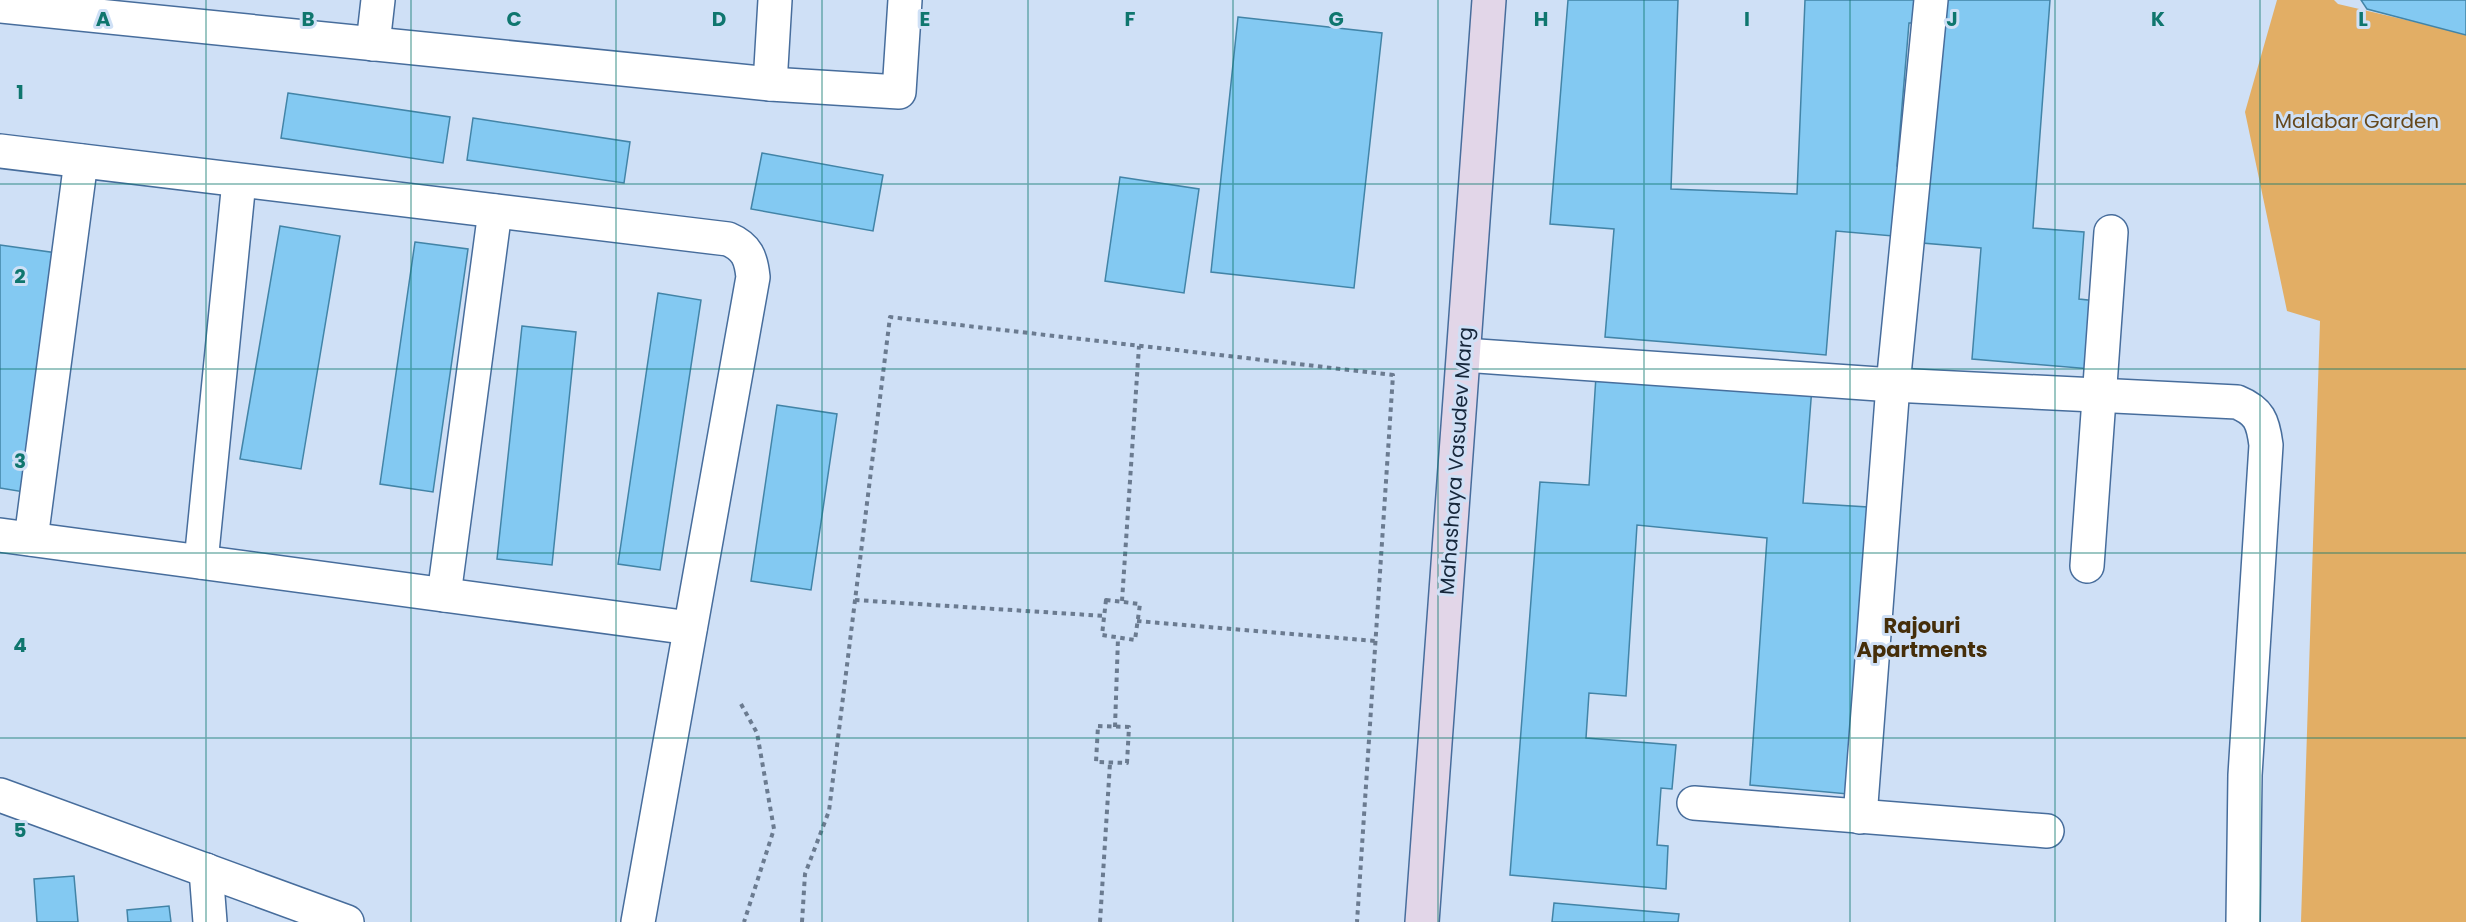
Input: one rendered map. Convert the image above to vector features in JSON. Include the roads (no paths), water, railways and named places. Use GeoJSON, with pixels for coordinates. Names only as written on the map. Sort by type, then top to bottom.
{"type":"FeatureCollection","features":[{"type":"Feature","properties":{"kind":"street"},"geometry":{"type":"LineString","coordinates":[[373,44],[378,0]]}},
{"type":"Feature","properties":{"kind":"street"},"geometry":{"type":"LineString","coordinates":[[770,84],[775,0]]}},
{"type":"Feature","properties":{"kind":"street"},"geometry":{"type":"LineString","coordinates":[[0,6],[770,84],[899,92],[905,0]]}},
{"type":"Feature","properties":{"kind":"street","name":"Mahashaya Vasudev Marg"},"geometry":{"type":"LineString","coordinates":[[1422,922],[1489,0]]}},
{"type":"Feature","properties":{"kind":"street"},"geometry":{"type":"LineString","coordinates":[[1860,817],[1893,385],[1931,0]]}},
{"type":"Feature","properties":{"kind":"street"},"geometry":{"type":"LineString","coordinates":[[0,151],[728,239],[742,245],[752,260],[753,277],[638,922]]}},
{"type":"Feature","properties":{"kind":"street"},"geometry":{"type":"LineString","coordinates":[[81,161],[15,537],[690,628]]}},
{"type":"Feature","properties":{"kind":"street"},"geometry":{"type":"LineString","coordinates":[[201,562],[239,181]]}},
{"type":"Feature","properties":{"kind":"street"},"geometry":{"type":"LineString","coordinates":[[444,595],[495,211]]}},
{"type":"Feature","properties":{"kind":"street"},"geometry":{"type":"LineString","coordinates":[[2087,566],[2111,232]]}},
{"type":"Feature","properties":{"kind":"street"},"geometry":{"type":"LineString","coordinates":[[1464,355],[1893,385],[2236,402],[2252,408],[2263,427],[2266,445],[2245,775],[2243,922]]}},
{"type":"Feature","properties":{"kind":"street"},"geometry":{"type":"LineString","coordinates":[[0,795],[347,922]]}},
{"type":"Feature","properties":{"kind":"street"},"geometry":{"type":"LineString","coordinates":[[1694,803],[2047,831]]}},
{"type":"Feature","properties":{"kind":"street"},"geometry":{"type":"LineString","coordinates":[[206,870],[210,922]]}},
{"type":"Feature","properties":{"kind":"district","name":"Rajouri Apartments"},"geometry":{"type":"Point","coordinates":[1922,637]}},
{"type":"Feature","properties":{"kind":"park label","name":"Malabar Garden"},"geometry":{"type":"Point","coordinates":[2357,121]}}]}
